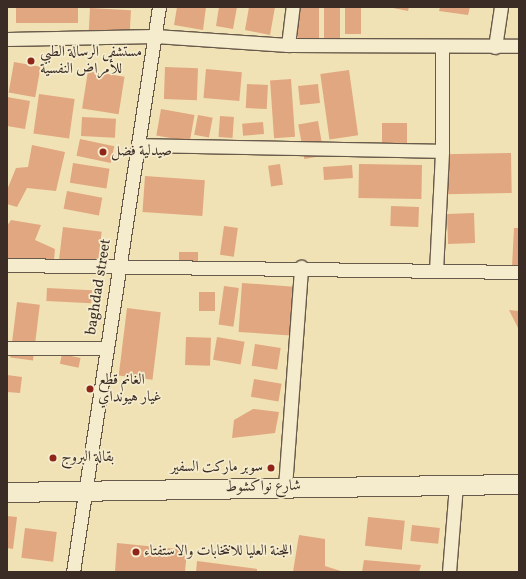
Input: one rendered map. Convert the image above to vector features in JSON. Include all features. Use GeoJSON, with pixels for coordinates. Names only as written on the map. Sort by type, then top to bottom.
{"type":"FeatureCollection","features":[{"type":"Feature","properties":{"kind":"street","name":"baghdad street"},"geometry":{"type":"LineString","coordinates":[[73,572],[87,491],[106,348],[159,7]]}},
{"type":"Feature","properties":{"kind":"street"},"geometry":{"type":"LineString","coordinates":[[288,45],[293,7]]}},
{"type":"Feature","properties":{"kind":"street"},"geometry":{"type":"LineString","coordinates":[[495,46],[500,7]]}},
{"type":"Feature","properties":{"kind":"street"},"geometry":{"type":"LineString","coordinates":[[7,39],[155,36],[288,45],[519,46]]}},
{"type":"Feature","properties":{"kind":"street"},"geometry":{"type":"LineString","coordinates":[[436,271],[442,151],[442,46]]}},
{"type":"Feature","properties":{"kind":"street"},"geometry":{"type":"LineString","coordinates":[[138,145],[442,151]]}},
{"type":"Feature","properties":{"kind":"street"},"geometry":{"type":"LineString","coordinates":[[7,265],[119,267],[301,267],[519,272]]}},
{"type":"Feature","properties":{"kind":"street"},"geometry":{"type":"LineString","coordinates":[[285,487],[301,267]]}},
{"type":"Feature","properties":{"kind":"street"},"geometry":{"type":"LineString","coordinates":[[7,348],[106,348]]}},
{"type":"Feature","properties":{"kind":"street"},"geometry":{"type":"LineString","coordinates":[[449,572],[456,484]]}},
{"type":"Feature","properties":{"kind":"street","name":"شارع نواكشوط"},"geometry":{"type":"LineString","coordinates":[[7,492],[519,484]]}},
{"type":"Feature","properties":{"kind":"building"},"geometry":{"type":"Polygon","coordinates":[[[16,7],[78,7],[78,23],[16,23],[16,7]]]}},
{"type":"Feature","properties":{"kind":"building"},"geometry":{"type":"Polygon","coordinates":[[[177,7],[206,7],[203,30],[174,25],[177,7]]]}},
{"type":"Feature","properties":{"kind":"building"},"geometry":{"type":"Polygon","coordinates":[[[219,7],[237,7],[233,29],[216,26],[219,7]]]}},
{"type":"Feature","properties":{"kind":"building"},"geometry":{"type":"Polygon","coordinates":[[[249,7],[275,7],[270,35],[245,30],[249,7]]]}},
{"type":"Feature","properties":{"kind":"building"},"geometry":{"type":"Polygon","coordinates":[[[298,7],[319,7],[319,41],[298,41],[298,7]]]}},
{"type":"Feature","properties":{"kind":"building"},"geometry":{"type":"Polygon","coordinates":[[[324,7],[340,7],[340,40],[324,40],[324,7]]]}},
{"type":"Feature","properties":{"kind":"building"},"geometry":{"type":"Polygon","coordinates":[[[345,7],[361,7],[361,34],[345,34],[345,7]]]}},
{"type":"Feature","properties":{"kind":"building"},"geometry":{"type":"Polygon","coordinates":[[[388,7],[409,7],[408,11],[388,7]]]}},
{"type":"Feature","properties":{"kind":"building"},"geometry":{"type":"Polygon","coordinates":[[[440,7],[470,7],[468,15],[439,11],[440,7]]]}},
{"type":"Feature","properties":{"kind":"building"},"geometry":{"type":"Polygon","coordinates":[[[90,8],[131,10],[130,36],[89,34],[90,8]]]}},
{"type":"Feature","properties":{"kind":"building"},"geometry":{"type":"Polygon","coordinates":[[[14,62],[41,67],[35,97],[9,93],[14,62]]]}},
{"type":"Feature","properties":{"kind":"building"},"geometry":{"type":"Polygon","coordinates":[[[165,67],[198,68],[197,100],[164,99],[165,67]]]}},
{"type":"Feature","properties":{"kind":"building"},"geometry":{"type":"Polygon","coordinates":[[[206,69],[242,72],[239,101],[203,98],[206,69]]]}},
{"type":"Feature","properties":{"kind":"building"},"geometry":{"type":"Polygon","coordinates":[[[349,70],[358,135],[329,139],[320,74],[349,70]]]}},
{"type":"Feature","properties":{"kind":"building"},"geometry":{"type":"Polygon","coordinates":[[[88,71],[125,77],[119,114],[82,109],[88,71]]]}},
{"type":"Feature","properties":{"kind":"building"},"geometry":{"type":"Polygon","coordinates":[[[291,79],[295,137],[274,138],[270,80],[291,79]]]}},
{"type":"Feature","properties":{"kind":"building"},"geometry":{"type":"Polygon","coordinates":[[[247,84],[268,85],[267,109],[246,108],[247,84]]]}},
{"type":"Feature","properties":{"kind":"building"},"geometry":{"type":"Polygon","coordinates":[[[318,84],[320,103],[300,105],[298,86],[318,84]]]}},
{"type":"Feature","properties":{"kind":"building"},"geometry":{"type":"Polygon","coordinates":[[[39,94],[75,99],[69,139],[33,134],[39,94]]]}},
{"type":"Feature","properties":{"kind":"building"},"geometry":{"type":"Polygon","coordinates":[[[7,97],[30,101],[25,129],[7,126],[7,97]]]}},
{"type":"Feature","properties":{"kind":"building"},"geometry":{"type":"Polygon","coordinates":[[[161,109],[194,115],[190,141],[156,136],[161,109]]]}},
{"type":"Feature","properties":{"kind":"building"},"geometry":{"type":"Polygon","coordinates":[[[198,115],[213,118],[209,137],[194,135],[198,115]]]}},
{"type":"Feature","properties":{"kind":"building"},"geometry":{"type":"Polygon","coordinates":[[[220,116],[234,117],[233,138],[219,137],[220,116]]]}},
{"type":"Feature","properties":{"kind":"building"},"geometry":{"type":"Polygon","coordinates":[[[82,117],[116,119],[115,138],[81,136],[82,117]]]}},
{"type":"Feature","properties":{"kind":"building"},"geometry":{"type":"Polygon","coordinates":[[[318,121],[324,155],[304,159],[298,124],[318,121]]]}},
{"type":"Feature","properties":{"kind":"building"},"geometry":{"type":"Polygon","coordinates":[[[263,122],[264,134],[243,136],[242,124],[263,122]]]}},
{"type":"Feature","properties":{"kind":"building"},"geometry":{"type":"Polygon","coordinates":[[[382,123],[407,123],[407,147],[382,147],[382,123]]]}},
{"type":"Feature","properties":{"kind":"building"},"geometry":{"type":"Polygon","coordinates":[[[80,139],[114,146],[111,163],[76,156],[80,139]]]}},
{"type":"Feature","properties":{"kind":"building"},"geometry":{"type":"Polygon","coordinates":[[[32,145],[65,152],[56,191],[27,188],[17,207],[7,204],[7,190],[16,168],[28,167],[32,145]]]}},
{"type":"Feature","properties":{"kind":"building"},"geometry":{"type":"Polygon","coordinates":[[[511,153],[512,193],[446,194],[445,154],[511,153]]]}},
{"type":"Feature","properties":{"kind":"building"},"geometry":{"type":"Polygon","coordinates":[[[73,163],[110,169],[106,189],[70,183],[73,163]]]}},
{"type":"Feature","properties":{"kind":"building"},"geometry":{"type":"Polygon","coordinates":[[[280,164],[283,185],[271,186],[268,166],[280,164]]]}},
{"type":"Feature","properties":{"kind":"building"},"geometry":{"type":"Polygon","coordinates":[[[359,164],[422,165],[421,199],[358,198],[359,164]]]}},
{"type":"Feature","properties":{"kind":"building"},"geometry":{"type":"Polygon","coordinates":[[[352,165],[353,178],[324,180],[323,167],[352,165]]]}},
{"type":"Feature","properties":{"kind":"building"},"geometry":{"type":"Polygon","coordinates":[[[145,176],[205,180],[202,216],[142,212],[145,176]]]}},
{"type":"Feature","properties":{"kind":"building"},"geometry":{"type":"Polygon","coordinates":[[[67,191],[102,198],[99,216],[64,209],[67,191]]]}},
{"type":"Feature","properties":{"kind":"building"},"geometry":{"type":"Polygon","coordinates":[[[391,206],[419,207],[418,227],[390,226],[391,206]]]}},
{"type":"Feature","properties":{"kind":"building"},"geometry":{"type":"Polygon","coordinates":[[[474,213],[475,243],[448,244],[447,214],[474,213]]]}},
{"type":"Feature","properties":{"kind":"building"},"geometry":{"type":"Polygon","coordinates":[[[11,220],[41,225],[35,240],[55,249],[54,260],[7,259],[7,226],[11,220]]]}},
{"type":"Feature","properties":{"kind":"building"},"geometry":{"type":"Polygon","coordinates":[[[224,226],[238,228],[234,257],[220,255],[224,226]]]}},
{"type":"Feature","properties":{"kind":"building"},"geometry":{"type":"Polygon","coordinates":[[[63,227],[102,232],[98,264],[59,259],[63,227]]]}},
{"type":"Feature","properties":{"kind":"building"},"geometry":{"type":"Polygon","coordinates":[[[514,228],[519,228],[519,267],[512,267],[514,228]]]}},
{"type":"Feature","properties":{"kind":"building"},"geometry":{"type":"Polygon","coordinates":[[[179,252],[198,252],[198,265],[179,265],[179,252]]]}},
{"type":"Feature","properties":{"kind":"building"},"geometry":{"type":"Polygon","coordinates":[[[242,283],[294,287],[290,336],[239,332],[242,283]]]}},
{"type":"Feature","properties":{"kind":"building"},"geometry":{"type":"Polygon","coordinates":[[[224,286],[239,288],[233,327],[219,325],[224,286]]]}},
{"type":"Feature","properties":{"kind":"building"},"geometry":{"type":"Polygon","coordinates":[[[47,288],[92,290],[91,303],[46,301],[47,288]]]}},
{"type":"Feature","properties":{"kind":"building"},"geometry":{"type":"Polygon","coordinates":[[[199,292],[215,292],[215,311],[199,311],[199,292]]]}},
{"type":"Feature","properties":{"kind":"building"},"geometry":{"type":"Polygon","coordinates":[[[17,302],[40,305],[33,360],[10,358],[17,302]]]}},
{"type":"Feature","properties":{"kind":"building"},"geometry":{"type":"Polygon","coordinates":[[[127,308],[161,312],[152,380],[119,375],[127,308]]]}},
{"type":"Feature","properties":{"kind":"building"},"geometry":{"type":"Polygon","coordinates":[[[509,310],[519,311],[519,330],[509,310]]]}},
{"type":"Feature","properties":{"kind":"building"},"geometry":{"type":"Polygon","coordinates":[[[186,337],[211,338],[210,366],[185,365],[186,337]]]}},
{"type":"Feature","properties":{"kind":"building"},"geometry":{"type":"Polygon","coordinates":[[[217,337],[245,342],[241,365],[213,360],[217,337]]]}},
{"type":"Feature","properties":{"kind":"building"},"geometry":{"type":"Polygon","coordinates":[[[255,344],[281,348],[277,370],[252,366],[255,344]]]}},
{"type":"Feature","properties":{"kind":"building"},"geometry":{"type":"Polygon","coordinates":[[[62,354],[81,358],[79,368],[60,364],[62,354]]]}},
{"type":"Feature","properties":{"kind":"building"},"geometry":{"type":"Polygon","coordinates":[[[7,375],[22,377],[20,393],[7,392],[7,375]]]}},
{"type":"Feature","properties":{"kind":"building"},"geometry":{"type":"Polygon","coordinates":[[[254,379],[282,384],[278,402],[251,397],[254,379]]]}},
{"type":"Feature","properties":{"kind":"building"},"geometry":{"type":"Polygon","coordinates":[[[253,409],[279,412],[275,433],[232,438],[234,420],[253,409]]]}},
{"type":"Feature","properties":{"kind":"building"},"geometry":{"type":"Polygon","coordinates":[[[7,516],[17,517],[13,549],[7,548],[7,516]]]}},
{"type":"Feature","properties":{"kind":"building"},"geometry":{"type":"Polygon","coordinates":[[[368,517],[405,521],[402,550],[365,546],[368,517]]]}},
{"type":"Feature","properties":{"kind":"building"},"geometry":{"type":"Polygon","coordinates":[[[412,525],[440,528],[438,544],[410,541],[412,525]]]}},
{"type":"Feature","properties":{"kind":"building"},"geometry":{"type":"Polygon","coordinates":[[[25,528],[57,532],[53,562],[21,558],[25,528]]]}},
{"type":"Feature","properties":{"kind":"building"},"geometry":{"type":"Polygon","coordinates":[[[299,535],[325,539],[325,566],[344,572],[293,572],[299,535]]]}},
{"type":"Feature","properties":{"kind":"building"},"geometry":{"type":"Polygon","coordinates":[[[117,543],[187,550],[185,572],[115,572],[117,543]]]}},
{"type":"Feature","properties":{"kind":"building"},"geometry":{"type":"Polygon","coordinates":[[[364,560],[421,565],[419,572],[362,572],[364,560]]]}},
{"type":"Feature","properties":{"kind":"building"},"geometry":{"type":"Polygon","coordinates":[[[197,561],[257,569],[257,572],[196,572],[197,561]]]}},
{"type":"Feature","properties":{"kind":"place","name":"مستشفى الرسالة الطبي للأمراض النفسية"},"geometry":{"type":"Point","coordinates":[31,61]}},
{"type":"Feature","properties":{"kind":"place","name":"صيدلية فضل"},"geometry":{"type":"Point","coordinates":[103,152]}},
{"type":"Feature","properties":{"kind":"place","name":"الغانم قطع غيار هيونداي"},"geometry":{"type":"Point","coordinates":[90,389]}},
{"type":"Feature","properties":{"kind":"place","name":"بقالة البروج"},"geometry":{"type":"Point","coordinates":[53,458]}},
{"type":"Feature","properties":{"kind":"place","name":"سوبر ماركت السفير"},"geometry":{"type":"Point","coordinates":[271,468]}},
{"type":"Feature","properties":{"kind":"place","name":"اللجنة العليا للانتخابات والاستفتاء"},"geometry":{"type":"Point","coordinates":[136,552]}}]}
